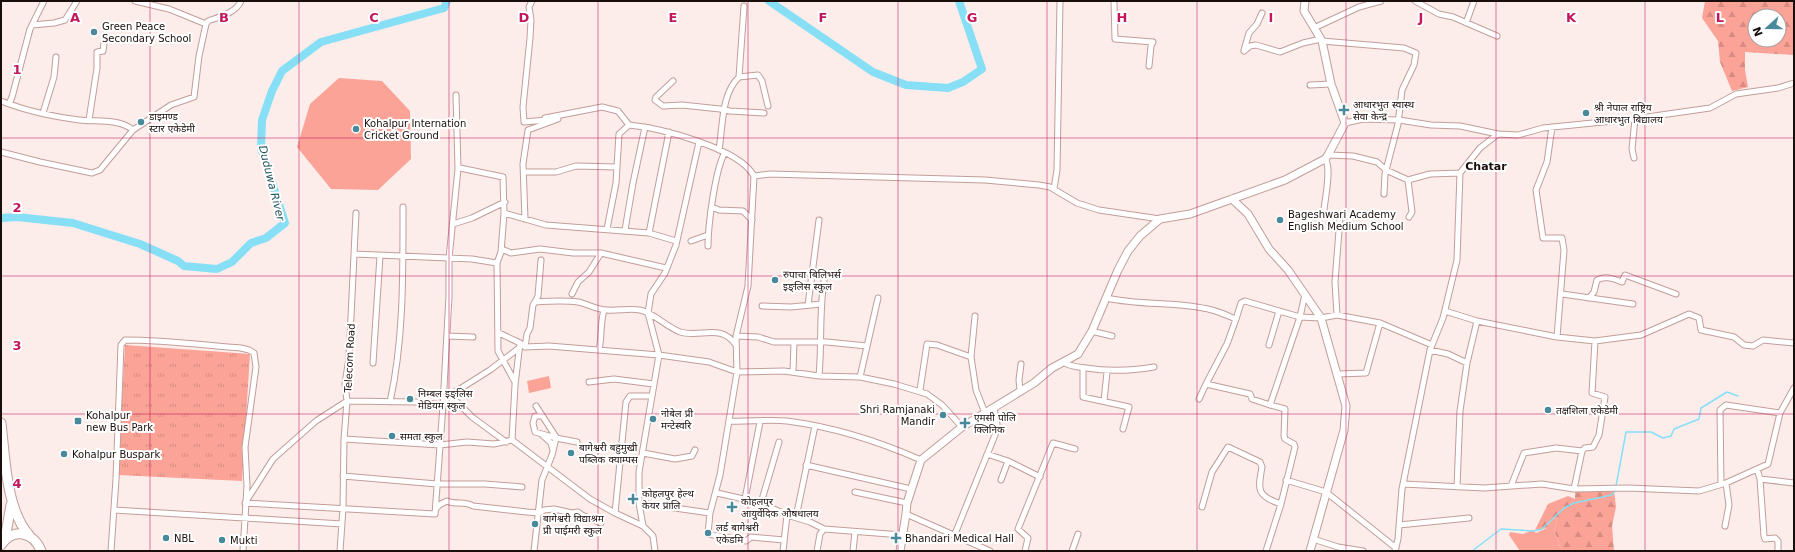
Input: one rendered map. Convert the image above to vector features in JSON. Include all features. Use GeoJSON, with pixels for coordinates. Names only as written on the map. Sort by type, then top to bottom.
{"type":"FeatureCollection","features":[{"type":"Feature","properties":{"kind":"highway"},"geometry":{"type":"LineString","coordinates":[[1,423],[12,498],[17,518],[40,548],[47,551]]}},
{"type":"Feature","properties":{"kind":"highway"},"geometry":{"type":"LineString","coordinates":[[3,542],[9,520],[12,498]]}},
{"type":"Feature","properties":{"kind":"highway"},"geometry":{"type":"LineString","coordinates":[[3,542],[16,534],[29,535]]}},
{"type":"Feature","properties":{"kind":"street"},"geometry":{"type":"LineString","coordinates":[[9,104],[16,85],[32,25],[44,1]]}},
{"type":"Feature","properties":{"kind":"street"},"geometry":{"type":"LineString","coordinates":[[32,25],[54,23],[65,20],[77,1]]}},
{"type":"Feature","properties":{"kind":"street"},"geometry":{"type":"LineString","coordinates":[[135,1],[169,9],[206,24]]}},
{"type":"Feature","properties":{"kind":"street"},"geometry":{"type":"LineString","coordinates":[[1,152],[92,173],[100,170],[133,130],[171,105],[194,97],[199,56],[206,24],[208,21],[232,11],[241,1]]}},
{"type":"Feature","properties":{"kind":"street"},"geometry":{"type":"LineString","coordinates":[[524,122],[523,107],[531,20],[529,7],[532,1]]}},
{"type":"Feature","properties":{"kind":"street"},"geometry":{"type":"LineString","coordinates":[[1054,189],[1057,170],[1060,1]]}},
{"type":"Feature","properties":{"kind":"street"},"geometry":{"type":"LineString","coordinates":[[1114,1],[1115,39],[1153,42],[1150,46],[1149,66]]}},
{"type":"Feature","properties":{"kind":"street"},"geometry":{"type":"LineString","coordinates":[[1305,1],[1304,11],[1321,40],[1332,84],[1345,123],[1327,157],[1328,171],[1324,210],[1326,214],[1338,216],[1340,218],[1335,282],[1337,315]]}},
{"type":"Feature","properties":{"kind":"street"},"geometry":{"type":"LineString","coordinates":[[1314,28],[1359,7],[1380,1]]}},
{"type":"Feature","properties":{"kind":"street"},"geometry":{"type":"LineString","coordinates":[[1415,1],[1440,14],[1497,36]]}},
{"type":"Feature","properties":{"kind":"street"},"geometry":{"type":"LineString","coordinates":[[1466,23],[1474,1]]}},
{"type":"Feature","properties":{"kind":"street"},"geometry":{"type":"LineString","coordinates":[[739,77],[744,6]]}},
{"type":"Feature","properties":{"kind":"street"},"geometry":{"type":"LineString","coordinates":[[1262,13],[1257,24],[1249,33],[1244,51],[1250,46],[1256,44],[1280,52],[1303,43],[1321,40],[1404,48],[1416,53],[1414,65],[1402,90],[1399,120],[1386,170],[1384,194]]}},
{"type":"Feature","properties":{"kind":"street"},"geometry":{"type":"LineString","coordinates":[[89,120],[97,68],[97,50],[103,51],[104,42]]}},
{"type":"Feature","properties":{"kind":"street"},"geometry":{"type":"LineString","coordinates":[[44,113],[54,77],[56,57]]}},
{"type":"Feature","properties":{"kind":"street"},"geometry":{"type":"LineString","coordinates":[[719,150],[725,110],[725,99],[728,90],[739,77],[744,75],[758,75],[762,81],[768,106]]}},
{"type":"Feature","properties":{"kind":"street"},"geometry":{"type":"LineString","coordinates":[[673,81],[656,97],[655,100],[658,104],[663,106],[682,105],[764,113]]}},
{"type":"Feature","properties":{"kind":"street"},"geometry":{"type":"LineString","coordinates":[[1345,123],[1363,119],[1399,120],[1460,126],[1498,134],[1518,135],[1552,127],[1635,119],[1710,108],[1736,94],[1778,88],[1794,83]]}},
{"type":"Feature","properties":{"kind":"street"},"geometry":{"type":"LineString","coordinates":[[1310,85],[1332,84]]}},
{"type":"Feature","properties":{"kind":"street"},"geometry":{"type":"LineString","coordinates":[[245,503],[435,514],[444,403],[449,258],[458,169],[456,95]]}},
{"type":"Feature","properties":{"kind":"street"},"geometry":{"type":"LineString","coordinates":[[1,101],[44,113],[78,120],[89,120],[126,126],[133,130]]}},
{"type":"Feature","properties":{"kind":"street"},"geometry":{"type":"LineString","coordinates":[[524,122],[602,107],[618,111],[629,126]]}},
{"type":"Feature","properties":{"kind":"street"},"geometry":{"type":"LineString","coordinates":[[524,122],[558,119],[528,130],[524,154],[525,219]]}},
{"type":"Feature","properties":{"kind":"street"},"geometry":{"type":"LineString","coordinates":[[1634,158],[1632,149],[1635,119]]}},
{"type":"Feature","properties":{"kind":"street"},"geometry":{"type":"LineString","coordinates":[[608,229],[616,182],[619,134],[629,126],[645,127],[669,132],[699,142],[719,150],[749,167],[754,176],[748,286],[736,336],[737,372],[717,493],[710,513],[708,534],[746,541],[751,537],[784,540]]}},
{"type":"Feature","properties":{"kind":"street"},"geometry":{"type":"LineString","coordinates":[[625,230],[632,183],[645,127]]}},
{"type":"Feature","properties":{"kind":"street"},"geometry":{"type":"LineString","coordinates":[[1552,127],[1547,162],[1536,190],[1542,238],[1562,238],[1564,250],[1562,294],[1557,337]]}},
{"type":"Feature","properties":{"kind":"street"},"geometry":{"type":"LineString","coordinates":[[649,233],[669,132]]}},
{"type":"Feature","properties":{"kind":"street"},"geometry":{"type":"LineString","coordinates":[[1396,550],[1403,484],[1431,348],[1445,311],[1457,260],[1460,174],[1480,148],[1498,134]]}},
{"type":"Feature","properties":{"kind":"street"},"geometry":{"type":"LineString","coordinates":[[643,526],[639,503],[639,472],[659,355],[648,312],[651,294],[665,273],[676,241],[699,142]]}},
{"type":"Feature","properties":{"kind":"street"},"geometry":{"type":"LineString","coordinates":[[708,246],[706,235],[721,161],[724,154]]}},
{"type":"Feature","properties":{"kind":"street"},"geometry":{"type":"LineString","coordinates":[[754,176],[770,174],[985,180],[1039,185],[1054,189],[1077,204],[1098,210],[1160,219],[1190,214],[1285,180],[1327,157],[1352,156],[1377,162],[1386,170],[1408,180],[1430,174],[1460,174]]}},
{"type":"Feature","properties":{"kind":"street"},"geometry":{"type":"LineString","coordinates":[[524,172],[556,172],[576,166],[616,167]]}},
{"type":"Feature","properties":{"kind":"street"},"geometry":{"type":"LineString","coordinates":[[458,169],[460,168],[503,178],[505,202],[501,252],[497,263],[499,333],[498,351],[515,382]]}},
{"type":"Feature","properties":{"kind":"street"},"geometry":{"type":"LineString","coordinates":[[1408,180],[1412,212],[1409,217]]}},
{"type":"Feature","properties":{"kind":"street"},"geometry":{"type":"LineString","coordinates":[[1232,199],[1248,214],[1269,249],[1305,294],[1321,318],[1346,406],[1344,430],[1310,551]]}},
{"type":"Feature","properties":{"kind":"street"},"geometry":{"type":"LineString","coordinates":[[452,224],[472,218],[505,202]]}},
{"type":"Feature","properties":{"kind":"street"},"geometry":{"type":"LineString","coordinates":[[390,402],[396,374],[403,257],[402,207]]}},
{"type":"Feature","properties":{"kind":"street"},"geometry":{"type":"LineString","coordinates":[[712,207],[719,210],[743,211],[752,220]]}},
{"type":"Feature","properties":{"kind":"street","name":"Telecom Road"},"geometry":{"type":"LineString","coordinates":[[340,551],[343,508],[344,439],[347,401],[345,384],[349,358],[356,213]]}},
{"type":"Feature","properties":{"kind":"street"},"geometry":{"type":"LineString","coordinates":[[504,213],[546,225],[625,230],[649,233],[676,241]]}},
{"type":"Feature","properties":{"kind":"street"},"geometry":{"type":"LineString","coordinates":[[900,551],[907,503],[921,460],[962,428],[1020,390],[1034,383],[1052,368],[1065,363],[1078,354],[1091,332],[1118,270],[1128,251],[1140,236],[1160,219]]}},
{"type":"Feature","properties":{"kind":"street"},"geometry":{"type":"LineString","coordinates":[[808,305],[819,220]]}},
{"type":"Feature","properties":{"kind":"street"},"geometry":{"type":"LineString","coordinates":[[696,234],[706,235]]}},
{"type":"Feature","properties":{"kind":"street"},"geometry":{"type":"LineString","coordinates":[[691,241],[706,235]]}},
{"type":"Feature","properties":{"kind":"street"},"geometry":{"type":"LineString","coordinates":[[501,252],[504,250],[511,253],[540,249],[573,253],[601,253],[666,268]]}},
{"type":"Feature","properties":{"kind":"street"},"geometry":{"type":"LineString","coordinates":[[572,294],[578,282],[589,272],[601,253]]}},
{"type":"Feature","properties":{"kind":"street"},"geometry":{"type":"LineString","coordinates":[[354,254],[449,258],[497,263]]}},
{"type":"Feature","properties":{"kind":"street"},"geometry":{"type":"LineString","coordinates":[[373,363],[380,256]]}},
{"type":"Feature","properties":{"kind":"street"},"geometry":{"type":"LineString","coordinates":[[509,441],[515,382],[521,346],[530,328],[532,309],[538,296],[541,260]]}},
{"type":"Feature","properties":{"kind":"street"},"geometry":{"type":"LineString","coordinates":[[1589,298],[1594,292],[1597,280],[1600,278],[1610,278],[1622,282],[1625,275],[1676,294]]}},
{"type":"Feature","properties":{"kind":"street"},"geometry":{"type":"LineString","coordinates":[[819,376],[822,342],[820,304],[824,281]]}},
{"type":"Feature","properties":{"kind":"street"},"geometry":{"type":"LineString","coordinates":[[1270,405],[1300,316],[1305,294]]}},
{"type":"Feature","properties":{"kind":"street"},"geometry":{"type":"LineString","coordinates":[[1562,294],[1633,304]]}},
{"type":"Feature","properties":{"kind":"street"},"geometry":{"type":"LineString","coordinates":[[860,377],[878,298]]}},
{"type":"Feature","properties":{"kind":"street"},"geometry":{"type":"LineString","coordinates":[[1107,298],[1123,302],[1182,306],[1212,310],[1236,319]]}},
{"type":"Feature","properties":{"kind":"street"},"geometry":{"type":"LineString","coordinates":[[1199,399],[1227,344],[1241,303],[1245,301],[1300,316],[1321,318],[1337,315],[1380,323],[1431,348],[1467,363]]}},
{"type":"Feature","properties":{"kind":"street"},"geometry":{"type":"LineString","coordinates":[[535,302],[575,302],[604,310],[640,310],[648,312],[680,332],[717,332],[730,337],[736,345]]}},
{"type":"Feature","properties":{"kind":"street"},"geometry":{"type":"LineString","coordinates":[[762,306],[820,304]]}},
{"type":"Feature","properties":{"kind":"street"},"geometry":{"type":"LineString","coordinates":[[599,350],[602,339],[601,322],[604,310]]}},
{"type":"Feature","properties":{"kind":"street"},"geometry":{"type":"LineString","coordinates":[[1268,345],[1279,311]]}},
{"type":"Feature","properties":{"kind":"street"},"geometry":{"type":"LineString","coordinates":[[1445,311],[1477,321],[1557,337],[1595,341],[1641,335],[1689,314],[1699,318],[1701,330],[1734,337],[1744,345],[1753,346],[1763,340],[1794,343]]}},
{"type":"Feature","properties":{"kind":"street"},"geometry":{"type":"LineString","coordinates":[[975,316],[971,357],[976,390],[985,413]]}},
{"type":"Feature","properties":{"kind":"street"},"geometry":{"type":"LineString","coordinates":[[1457,487],[1460,411],[1467,363],[1477,321]]}},
{"type":"Feature","properties":{"kind":"street"},"geometry":{"type":"LineString","coordinates":[[1338,374],[1366,373],[1380,323]]}},
{"type":"Feature","properties":{"kind":"street"},"geometry":{"type":"LineString","coordinates":[[1091,332],[1112,336]]}},
{"type":"Feature","properties":{"kind":"street"},"geometry":{"type":"LineString","coordinates":[[499,333],[521,346],[549,346],[659,355],[708,362],[737,372],[793,372],[819,376],[860,377],[920,390],[942,405],[962,428]]}},
{"type":"Feature","properties":{"kind":"street"},"geometry":{"type":"LineString","coordinates":[[447,336],[473,337]]}},
{"type":"Feature","properties":{"kind":"street"},"geometry":{"type":"LineString","coordinates":[[736,336],[758,337],[774,342],[822,342],[867,346]]}},
{"type":"Feature","properties":{"kind":"street"},"geometry":{"type":"LineString","coordinates":[[111,551],[116,479],[120,344],[125,340],[147,340],[241,348],[249,350],[254,354],[256,367],[244,447],[247,486],[243,551]]}},
{"type":"Feature","properties":{"kind":"street"},"geometry":{"type":"LineString","coordinates":[[1511,486],[1524,453],[1556,448],[1582,451],[1585,448],[1593,447],[1598,435],[1605,397],[1592,393],[1595,341]]}},
{"type":"Feature","properties":{"kind":"street"},"geometry":{"type":"LineString","coordinates":[[793,372],[794,342]]}},
{"type":"Feature","properties":{"kind":"street"},"geometry":{"type":"LineString","coordinates":[[920,390],[927,344],[937,345],[971,357]]}},
{"type":"Feature","properties":{"kind":"street"},"geometry":{"type":"LineString","coordinates":[[444,403],[463,386],[490,370],[502,359],[510,356],[521,346]]}},
{"type":"Feature","properties":{"kind":"street"},"geometry":{"type":"LineString","coordinates":[[1065,363],[1071,366],[1106,372],[1129,371],[1154,367]]}},
{"type":"Feature","properties":{"kind":"street"},"geometry":{"type":"LineString","coordinates":[[1020,390],[1019,380],[1021,364]]}},
{"type":"Feature","properties":{"kind":"street"},"geometry":{"type":"LineString","coordinates":[[1083,368],[1083,397],[1129,407],[1123,429]]}},
{"type":"Feature","properties":{"kind":"street"},"geometry":{"type":"LineString","coordinates":[[1104,402],[1106,372]]}},
{"type":"Feature","properties":{"kind":"street"},"geometry":{"type":"LineString","coordinates":[[589,382],[614,379],[654,384]]}},
{"type":"Feature","properties":{"kind":"street"},"geometry":{"type":"LineString","coordinates":[[1206,384],[1250,394],[1252,399],[1285,409],[1284,436],[1285,439],[1294,444],[1281,504],[1266,551]]}},
{"type":"Feature","properties":{"kind":"street"},"geometry":{"type":"LineString","coordinates":[[1403,484],[1457,487],[1542,484],[1574,490],[1628,488],[1699,491],[1724,484],[1768,464],[1780,413],[1794,388]]}},
{"type":"Feature","properties":{"kind":"street"},"geometry":{"type":"LineString","coordinates":[[615,513],[626,402],[630,396],[652,396]]}},
{"type":"Feature","properties":{"kind":"street"},"geometry":{"type":"LineString","coordinates":[[245,503],[273,459],[316,421],[347,401],[444,403],[456,401],[472,417],[547,465],[590,499],[643,526],[653,536],[655,551]]}},
{"type":"Feature","properties":{"kind":"street"},"geometry":{"type":"LineString","coordinates":[[1725,526],[1729,505],[1724,484],[1720,410],[1726,405],[1780,413]]}},
{"type":"Feature","properties":{"kind":"street"},"geometry":{"type":"LineString","coordinates":[[534,551],[542,480],[556,438],[546,421],[540,416],[536,406]]}},
{"type":"Feature","properties":{"kind":"street"},"geometry":{"type":"LineString","coordinates":[[955,534],[987,454],[997,424],[994,408]]}},
{"type":"Feature","properties":{"kind":"street"},"geometry":{"type":"LineString","coordinates":[[540,416],[535,416],[533,423],[535,432],[549,434],[556,438],[578,442]]}},
{"type":"Feature","properties":{"kind":"street"},"geometry":{"type":"LineString","coordinates":[[729,421],[785,421],[815,426],[849,433],[885,444],[921,460]]}},
{"type":"Feature","properties":{"kind":"street"},"geometry":{"type":"LineString","coordinates":[[745,499],[760,422]]}},
{"type":"Feature","properties":{"kind":"street"},"geometry":{"type":"LineString","coordinates":[[796,517],[800,503],[801,487],[815,426]]}},
{"type":"Feature","properties":{"kind":"street"},"geometry":{"type":"LineString","coordinates":[[541,434],[551,444],[553,450]]}},
{"type":"Feature","properties":{"kind":"street"},"geometry":{"type":"LineString","coordinates":[[344,439],[440,445],[467,442],[494,444],[509,441]]}},
{"type":"Feature","properties":{"kind":"street"},"geometry":{"type":"LineString","coordinates":[[761,503],[778,442]]}},
{"type":"Feature","properties":{"kind":"street"},"geometry":{"type":"LineString","coordinates":[[1025,551],[1028,538],[1018,529],[1053,443],[1075,449]]}},
{"type":"Feature","properties":{"kind":"street"},"geometry":{"type":"LineString","coordinates":[[1202,507],[1212,472],[1228,447],[1260,462],[1262,467],[1258,488],[1261,494],[1281,504]]}},
{"type":"Feature","properties":{"kind":"street"},"geometry":{"type":"LineString","coordinates":[[643,453],[675,459],[692,456],[695,450]]}},
{"type":"Feature","properties":{"kind":"street"},"geometry":{"type":"LineString","coordinates":[[1574,490],[1582,451]]}},
{"type":"Feature","properties":{"kind":"street"},"geometry":{"type":"LineString","coordinates":[[987,454],[1008,461],[1040,477]]}},
{"type":"Feature","properties":{"kind":"street"},"geometry":{"type":"LineString","coordinates":[[1001,480],[1008,461]]}},
{"type":"Feature","properties":{"kind":"street"},"geometry":{"type":"LineString","coordinates":[[806,465],[911,490]]}},
{"type":"Feature","properties":{"kind":"street"},"geometry":{"type":"LineString","coordinates":[[1757,469],[1760,479],[1764,536],[1765,539],[1775,538],[1778,541],[1778,551]]}},
{"type":"Feature","properties":{"kind":"street"},"geometry":{"type":"LineString","coordinates":[[343,476],[437,484],[485,484],[522,487]]}},
{"type":"Feature","properties":{"kind":"street"},"geometry":{"type":"LineString","coordinates":[[1760,479],[1794,483]]}},
{"type":"Feature","properties":{"kind":"street"},"geometry":{"type":"LineString","coordinates":[[1286,480],[1326,492],[1396,550]]}},
{"type":"Feature","properties":{"kind":"street"},"geometry":{"type":"LineString","coordinates":[[854,492],[907,503]]}},
{"type":"Feature","properties":{"kind":"street"},"geometry":{"type":"LineString","coordinates":[[717,493],[761,503],[824,529],[902,535]]}},
{"type":"Feature","properties":{"kind":"street"},"geometry":{"type":"LineString","coordinates":[[435,509],[447,501],[451,503],[466,502],[473,506],[539,513],[544,510],[554,509],[572,513],[578,512],[602,523]]}},
{"type":"Feature","properties":{"kind":"street"},"geometry":{"type":"LineString","coordinates":[[639,503],[710,513]]}},
{"type":"Feature","properties":{"kind":"street"},"geometry":{"type":"LineString","coordinates":[[114,510],[342,524]]}},
{"type":"Feature","properties":{"kind":"street"},"geometry":{"type":"LineString","coordinates":[[906,514],[955,534],[990,551]]}},
{"type":"Feature","properties":{"kind":"street"},"geometry":{"type":"LineString","coordinates":[[783,551],[787,515]]}},
{"type":"Feature","properties":{"kind":"street"},"geometry":{"type":"LineString","coordinates":[[1399,525],[1469,518]]}},
{"type":"Feature","properties":{"kind":"street"},"geometry":{"type":"LineString","coordinates":[[817,551],[820,534],[824,529]]}},
{"type":"Feature","properties":{"kind":"street"},"geometry":{"type":"LineString","coordinates":[[853,551],[855,532]]}},
{"type":"Feature","properties":{"kind":"street"},"geometry":{"type":"LineString","coordinates":[[1072,551],[1078,534]]}},
{"type":"Feature","properties":{"kind":"street"},"geometry":{"type":"LineString","coordinates":[[1313,539],[1338,547],[1363,551]]}},
{"type":"Feature","properties":{"kind":"green space"},"geometry":{"type":"Polygon","coordinates":[[[1705,1],[1794,1],[1794,55],[1745,52],[1745,70],[1748,87],[1732,91],[1720,62],[1718,41],[1702,18],[1705,1]]]}},
{"type":"Feature","properties":{"kind":"green space","name":"Kohalpur Internation Cricket Ground"},"geometry":{"type":"Polygon","coordinates":[[[339,78],[382,81],[410,111],[411,159],[378,190],[331,189],[297,147],[310,104],[339,78]]]}},
{"type":"Feature","properties":{"kind":"green space"},"geometry":{"type":"Polygon","coordinates":[[[125,345],[250,354],[242,481],[118,475],[125,345]]]}},
{"type":"Feature","properties":{"kind":"green space"},"geometry":{"type":"Polygon","coordinates":[[[549,376],[551,388],[529,393],[527,381],[549,376]]]}},
{"type":"Feature","properties":{"kind":"green space"},"geometry":{"type":"Polygon","coordinates":[[[1614,490],[1616,507],[1612,526],[1614,551],[1562,551],[1554,531],[1557,519],[1553,518],[1547,528],[1535,530],[1548,504],[1568,496],[1575,499],[1575,492],[1614,490]]]}},
{"type":"Feature","properties":{"kind":"green space"},"geometry":{"type":"Polygon","coordinates":[[[1553,518],[1557,519],[1554,531],[1562,551],[1520,551],[1509,535],[1510,532],[1523,534],[1533,530],[1536,533],[1547,528],[1553,518]]]}},
{"type":"Feature","properties":{"kind":"waterway","name":"Duduwa River"},"geometry":{"type":"LineString","coordinates":[[1,218],[17,217],[73,223],[140,244],[178,261],[184,266],[217,269],[232,262],[251,243],[266,238],[285,223],[261,148],[262,120],[272,91],[282,71],[321,42],[444,8],[447,1]]}},
{"type":"Feature","properties":{"kind":"waterway","name":"Duduwa River"},"geometry":{"type":"LineString","coordinates":[[769,1],[873,72],[906,85],[948,88],[963,82],[982,69],[959,1]]}},
{"type":"Feature","properties":{"kind":"waterway"},"geometry":{"type":"LineString","coordinates":[[1616,486],[1626,432],[1651,432],[1663,438],[1671,436],[1674,429],[1699,419],[1701,408],[1727,392],[1738,396]]}},
{"type":"Feature","properties":{"kind":"waterway"},"geometry":{"type":"LineString","coordinates":[[1472,551],[1501,529],[1534,531],[1542,529],[1564,508],[1574,503],[1612,495],[1615,490]]}},
{"type":"Feature","properties":{"kind":"place","name":"Green Peace Secondary School"},"geometry":{"type":"Point","coordinates":[94,32]}},
{"type":"Feature","properties":{"kind":"place","name":"आधारभुत स्वास्थ सेवा केन्द्र"},"geometry":{"type":"Point","coordinates":[1344,110]}},
{"type":"Feature","properties":{"kind":"place","name":"श्री नेपाल राष्ट्रिय आधारभुत बिद्यालय"},"geometry":{"type":"Point","coordinates":[1586,113]}},
{"type":"Feature","properties":{"kind":"place","name":"डाइमण्ड स्टार एकेडेमी"},"geometry":{"type":"Point","coordinates":[141,122]}},
{"type":"Feature","properties":{"kind":"place","name":"Kohalpur Internation Cricket Ground"},"geometry":{"type":"Point","coordinates":[356,129]}},
{"type":"Feature","properties":{"kind":"place","name":"Bageshwari Academy English Medium School"},"geometry":{"type":"Point","coordinates":[1280,220]}},
{"type":"Feature","properties":{"kind":"place","name":"रुपाचा बिलिभर्स इङ्लिस स्कुल"},"geometry":{"type":"Point","coordinates":[775,280]}},
{"type":"Feature","properties":{"kind":"place","name":"निम्बल इङ्लिस मेडियम स्कुल"},"geometry":{"type":"Point","coordinates":[410,399]}},
{"type":"Feature","properties":{"kind":"place","name":"तक्षशिला एकेडेमी"},"geometry":{"type":"Point","coordinates":[1548,410]}},
{"type":"Feature","properties":{"kind":"place","name":"Shri Ramjanaki Mandir"},"geometry":{"type":"Point","coordinates":[943,415]}},
{"type":"Feature","properties":{"kind":"place","name":"नोबेल प्री मन्टेस्वरि"},"geometry":{"type":"Point","coordinates":[653,419]}},
{"type":"Feature","properties":{"kind":"place","name":"Kohalpur new Bus Park"},"geometry":{"type":"Point","coordinates":[78,421]}},
{"type":"Feature","properties":{"kind":"place","name":"एमसी पोलि क्लिनिक"},"geometry":{"type":"Point","coordinates":[965,423]}},
{"type":"Feature","properties":{"kind":"place","name":"समता स्कुल"},"geometry":{"type":"Point","coordinates":[392,436]}},
{"type":"Feature","properties":{"kind":"place","name":"बागेश्वरी बहुमुखी पब्लिक क्याम्पस"},"geometry":{"type":"Point","coordinates":[571,453]}},
{"type":"Feature","properties":{"kind":"place","name":"Kohalpur Buspark"},"geometry":{"type":"Point","coordinates":[64,454]}},
{"type":"Feature","properties":{"kind":"place","name":"कोहलपुर हेल्थ केयर प्रालि"},"geometry":{"type":"Point","coordinates":[633,499]}},
{"type":"Feature","properties":{"kind":"place","name":"कोहलपुर आयुर्वेदिक औषधालय"},"geometry":{"type":"Point","coordinates":[732,507]}},
{"type":"Feature","properties":{"kind":"place","name":"बागेश्वरी विद्याश्रम प्री पाईमरी स्कुल"},"geometry":{"type":"Point","coordinates":[535,524]}},
{"type":"Feature","properties":{"kind":"place","name":"लर्ड बागेश्वरी एकेडमि"},"geometry":{"type":"Point","coordinates":[708,533]}},
{"type":"Feature","properties":{"kind":"place","name":"NBL"},"geometry":{"type":"Point","coordinates":[166,538]}},
{"type":"Feature","properties":{"kind":"place","name":"Bhandari Medical Hall"},"geometry":{"type":"Point","coordinates":[896,538]}},
{"type":"Feature","properties":{"kind":"place","name":"Mukti"},"geometry":{"type":"Point","coordinates":[222,540]}},
{"type":"Feature","properties":{"kind":"district","name":"Chatar"},"geometry":{"type":"Point","coordinates":[1486,166]}}]}
